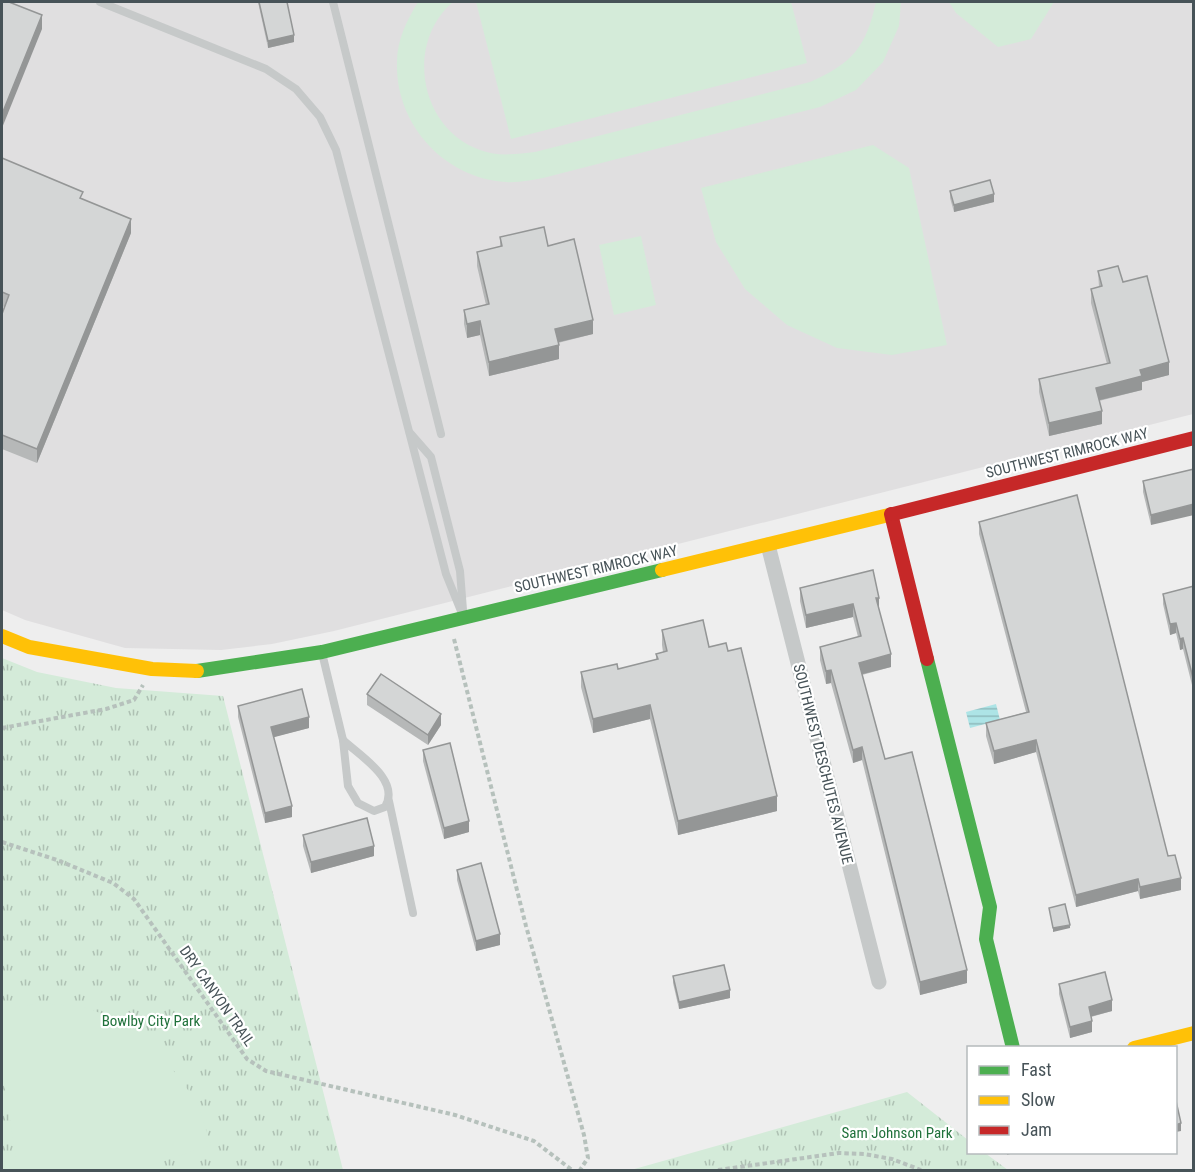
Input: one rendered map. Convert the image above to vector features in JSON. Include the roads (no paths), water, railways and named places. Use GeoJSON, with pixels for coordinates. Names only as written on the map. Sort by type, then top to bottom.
{"type":"FeatureCollection","features":[{"type":"Feature","properties":{"kind":"main road","name":"SOUTHWEST RIMROCK WAY"},"geometry":{"type":"LineString","coordinates":[[2,636],[29,647],[152,669],[190,672],[322,651],[768,545],[1194,438]]}},
{"type":"Feature","properties":{"kind":"main road"},"geometry":{"type":"LineString","coordinates":[[891,514],[990,908],[986,939],[1013,1046]]}},
{"type":"Feature","properties":{"kind":"main road"},"geometry":{"type":"LineString","coordinates":[[1138,1046],[1194,1033]]}},
{"type":"Feature","properties":{"kind":"street","name":"SOUTHWEST DESCHUTES AVENUE"},"geometry":{"type":"LineString","coordinates":[[768,545],[879,982]]}},
{"type":"Feature","properties":{"kind":"lane"},"geometry":{"type":"LineString","coordinates":[[100,2],[266,69],[296,89],[320,117],[336,150],[446,574],[464,618]]}},
{"type":"Feature","properties":{"kind":"lane"},"geometry":{"type":"LineString","coordinates":[[333,2],[441,434]]}},
{"type":"Feature","properties":{"kind":"lane"},"geometry":{"type":"LineString","coordinates":[[409,432],[431,457],[460,571],[464,618]]}},
{"type":"Feature","properties":{"kind":"lane"},"geometry":{"type":"LineString","coordinates":[[322,651],[343,740],[348,786],[358,803],[374,811],[385,807],[389,801]]}},
{"type":"Feature","properties":{"kind":"lane"},"geometry":{"type":"LineString","coordinates":[[343,740],[381,774],[388,787],[413,913]]}},
{"type":"Feature","properties":{"kind":"water"},"geometry":{"type":"Polygon","coordinates":[[[996,704],[1000,720],[970,728],[966,712],[996,704]]]}},
{"type":"Feature","properties":{"kind":"park label","name":"Bowlby City Park"},"geometry":{"type":"Point","coordinates":[151,1021]}},
{"type":"Feature","properties":{"kind":"park label","name":"Sam Johnson Park"},"geometry":{"type":"Point","coordinates":[897,1133]}}]}
